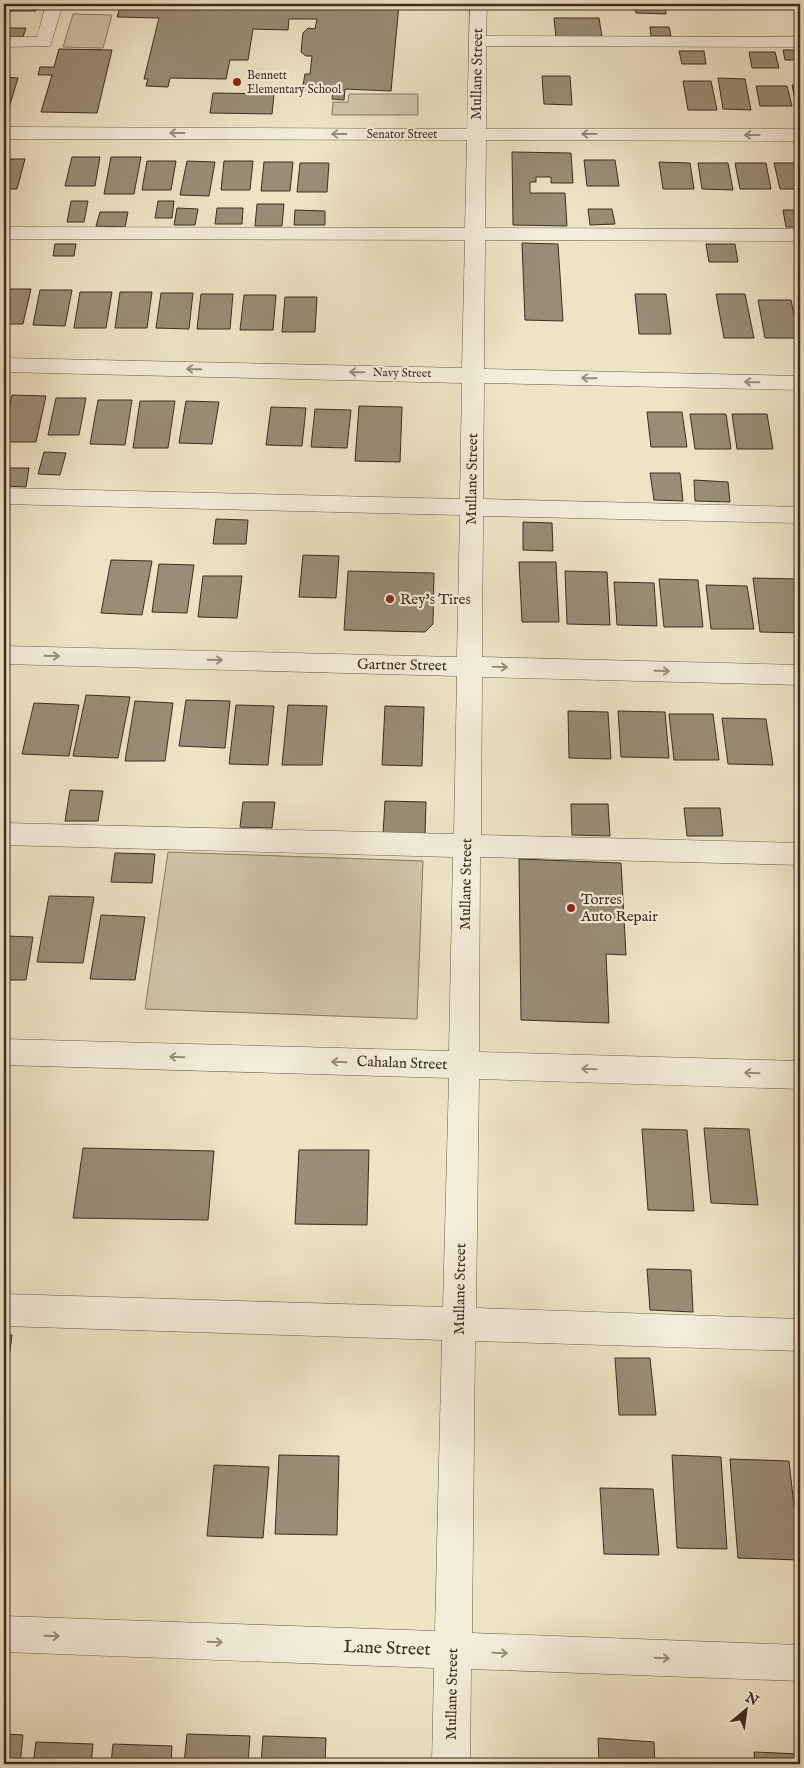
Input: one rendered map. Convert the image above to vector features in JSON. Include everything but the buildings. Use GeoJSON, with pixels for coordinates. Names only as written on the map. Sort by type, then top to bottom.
{"type":"FeatureCollection","features":[{"type":"Feature","properties":{"kind":"street"},"geometry":{"type":"LineString","coordinates":[[4,42],[44,42],[54,4]]}},
{"type":"Feature","properties":{"kind":"street","name":"Mullane Street"},"geometry":{"type":"LineString","coordinates":[[451,1764],[464,1065],[478,4]]}},
{"type":"Feature","properties":{"kind":"street"},"geometry":{"type":"LineString","coordinates":[[478,41],[800,42]]}},
{"type":"Feature","properties":{"kind":"street","name":"Senator Street"},"geometry":{"type":"LineString","coordinates":[[4,133],[800,135]]}},
{"type":"Feature","properties":{"kind":"street"},"geometry":{"type":"LineString","coordinates":[[4,233],[800,235]]}},
{"type":"Feature","properties":{"kind":"street","name":"Navy Street"},"geometry":{"type":"LineString","coordinates":[[4,365],[800,383]]}},
{"type":"Feature","properties":{"kind":"street"},"geometry":{"type":"LineString","coordinates":[[4,496],[800,515]]}},
{"type":"Feature","properties":{"kind":"street","name":"Gartner Street"},"geometry":{"type":"LineString","coordinates":[[4,655],[800,674]]}},
{"type":"Feature","properties":{"kind":"street"},"geometry":{"type":"LineString","coordinates":[[4,834],[800,854]]}},
{"type":"Feature","properties":{"kind":"street","name":"Cahalan Street"},"geometry":{"type":"LineString","coordinates":[[4,1052],[800,1075]]}},
{"type":"Feature","properties":{"kind":"street"},"geometry":{"type":"LineString","coordinates":[[4,1310],[800,1335]]}},
{"type":"Feature","properties":{"kind":"street","name":"Lane Street"},"geometry":{"type":"LineString","coordinates":[[4,1634],[800,1663]]}},
{"type":"Feature","properties":{"kind":"shaded area"},"geometry":{"type":"Polygon","coordinates":[[[73,14],[112,15],[103,48],[63,47],[73,14]]]}},
{"type":"Feature","properties":{"kind":"shaded area"},"geometry":{"type":"Polygon","coordinates":[[[349,94],[418,94],[418,115],[332,115],[333,102],[348,102],[349,94]]]}},
{"type":"Feature","properties":{"kind":"shaded area"},"geometry":{"type":"Polygon","coordinates":[[[168,852],[423,861],[417,1019],[145,1009],[168,852]]]}},
{"type":"Feature","properties":{"kind":"place","name":"Bennett Elementary School"},"geometry":{"type":"Point","coordinates":[237,82]}},
{"type":"Feature","properties":{"kind":"place","name":"Rey's Tires"},"geometry":{"type":"Point","coordinates":[390,599]}},
{"type":"Feature","properties":{"kind":"place","name":"Torres Auto Repair"},"geometry":{"type":"Point","coordinates":[571,908]}}]}
